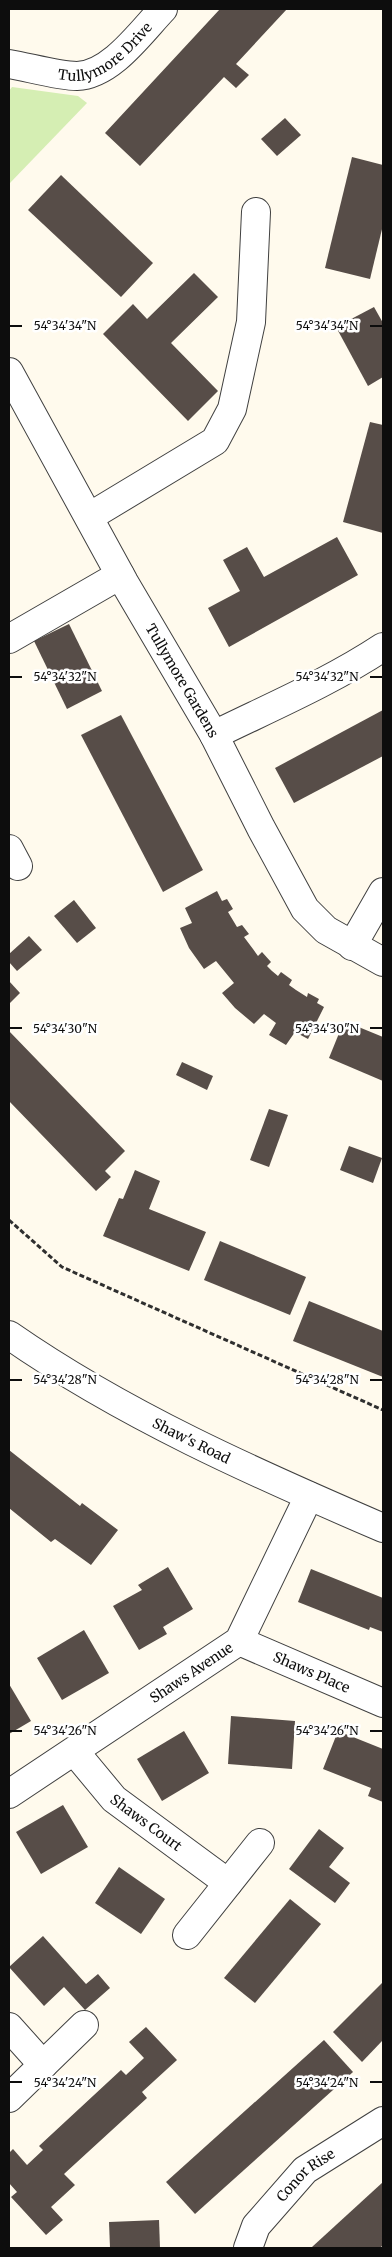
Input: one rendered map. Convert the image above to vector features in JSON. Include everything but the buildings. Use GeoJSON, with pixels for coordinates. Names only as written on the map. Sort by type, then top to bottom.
{"type":"FeatureCollection","features":[{"type":"Feature","properties":{"kind":"street","name":"Tullymore Drive"},"geometry":{"type":"LineString","coordinates":[[9,64],[77,76],[95,73],[110,64],[163,9]]}},
{"type":"Feature","properties":{"kind":"street"},"geometry":{"type":"LineString","coordinates":[[89,517],[215,441],[232,409],[251,322],[256,212]]}},
{"type":"Feature","properties":{"kind":"street","name":"Tullymore Gardens"},"geometry":{"type":"LineString","coordinates":[[12,386],[214,735],[305,909],[326,930],[383,962]]}},
{"type":"Feature","properties":{"kind":"street"},"geometry":{"type":"LineString","coordinates":[[9,639],[120,575]]}},
{"type":"Feature","properties":{"kind":"street"},"geometry":{"type":"LineString","coordinates":[[214,735],[362,661],[383,647]]}},
{"type":"Feature","properties":{"kind":"street"},"geometry":{"type":"LineString","coordinates":[[352,946],[383,892]]}},
{"type":"Feature","properties":{"kind":"street","name":"Shaw's Road"},"geometry":{"type":"LineString","coordinates":[[9,1335],[112,1399],[173,1431],[309,1496],[383,1528]]}},
{"type":"Feature","properties":{"kind":"street","name":"Shaws Avenue"},"geometry":{"type":"LineString","coordinates":[[9,1794],[75,1752],[239,1641],[309,1496]]}},
{"type":"Feature","properties":{"kind":"street","name":"Shaws Place"},"geometry":{"type":"LineString","coordinates":[[239,1641],[383,1703]]}},
{"type":"Feature","properties":{"kind":"street","name":"Shaws Court"},"geometry":{"type":"LineString","coordinates":[[75,1752],[114,1799],[228,1882]]}},
{"type":"Feature","properties":{"kind":"street"},"geometry":{"type":"LineString","coordinates":[[187,1935],[260,1843]]}},
{"type":"Feature","properties":{"kind":"street"},"geometry":{"type":"LineString","coordinates":[[9,2098],[84,2025]]}},
{"type":"Feature","properties":{"kind":"street"},"geometry":{"type":"LineString","coordinates":[[9,2027],[43,2065]]}},
{"type":"Feature","properties":{"kind":"street","name":"Conor Rise"},"geometry":{"type":"LineString","coordinates":[[248,2248],[256,2226],[306,2170],[383,2121]]}},
{"type":"Feature","properties":{"kind":"path"},"geometry":{"type":"LineString","coordinates":[[9,1220],[62,1267],[383,1410]]}},
{"type":"Feature","properties":{"kind":"green space"},"geometry":{"type":"Polygon","coordinates":[[[12,87],[78,96],[87,103],[9,184],[9,91],[12,87]]]}}]}
